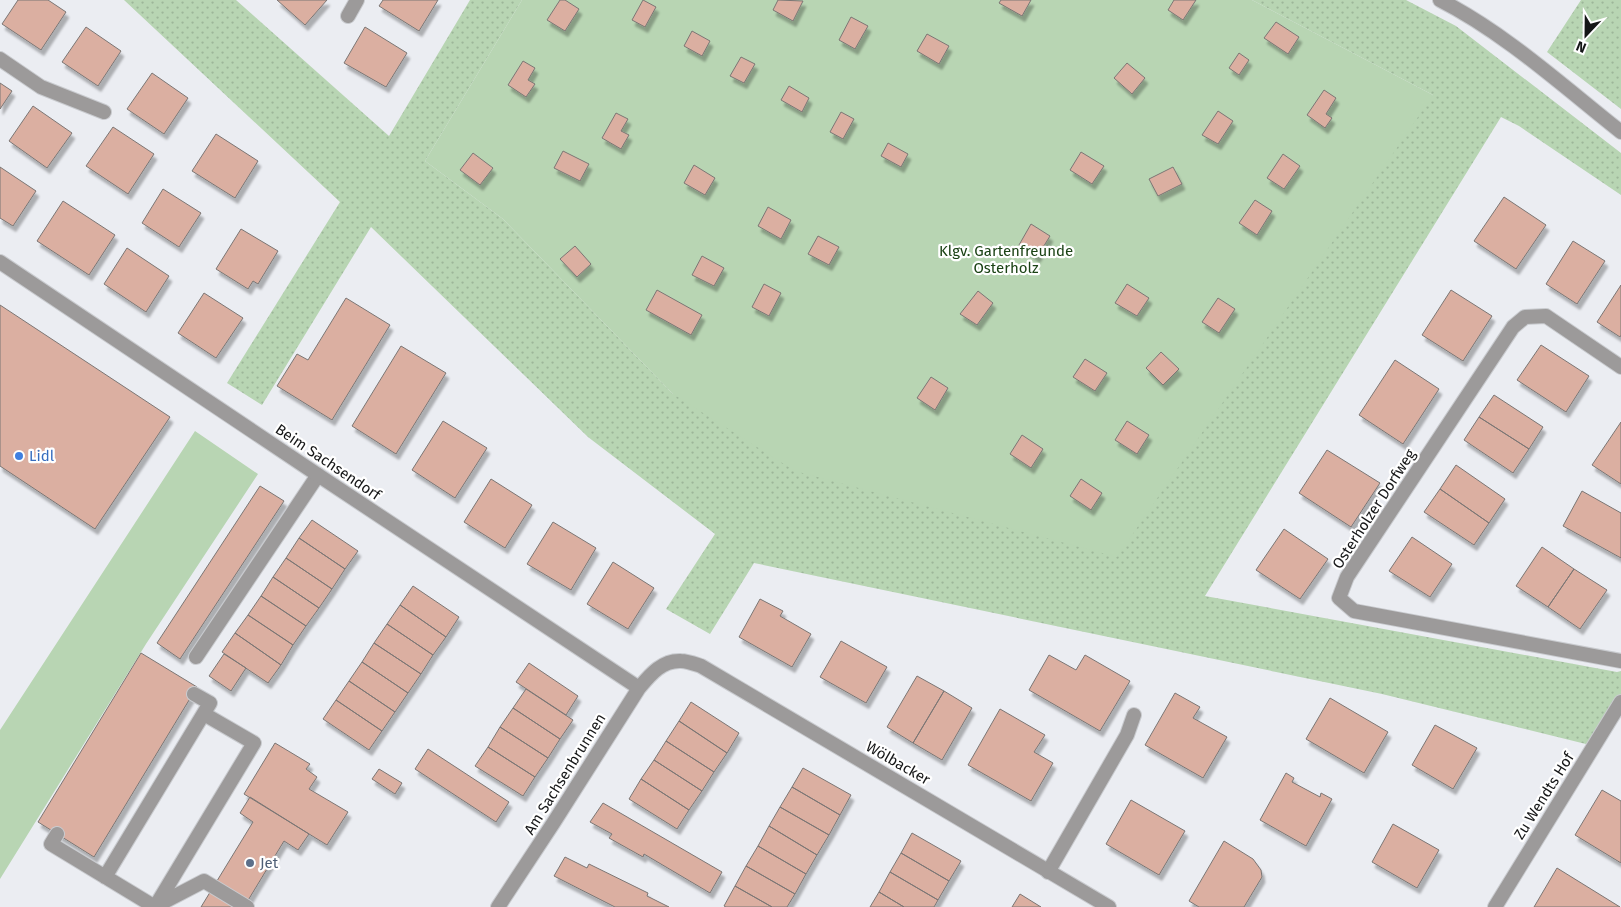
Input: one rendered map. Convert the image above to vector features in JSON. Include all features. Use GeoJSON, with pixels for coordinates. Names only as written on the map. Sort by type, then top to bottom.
{"type":"FeatureCollection","features":[{"type":"Feature","properties":{"kind":"street"},"geometry":{"type":"LineString","coordinates":[[348,16],[357,0]]}},
{"type":"Feature","properties":{"kind":"street"},"geometry":{"type":"LineString","coordinates":[[1440,0],[1494,32],[1621,132]]}},
{"type":"Feature","properties":{"kind":"street"},"geometry":{"type":"LineString","coordinates":[[0,59],[41,87],[104,112]]}},
{"type":"Feature","properties":{"kind":"street","name":"Beim Sachsendorf"},"geometry":{"type":"LineString","coordinates":[[0,262],[639,688]]}},
{"type":"Feature","properties":{"kind":"street","name":"Osterholzer Dorfweg"},"geometry":{"type":"LineString","coordinates":[[1621,367],[1546,316],[1525,317],[1513,327],[1348,576],[1339,598],[1354,611],[1621,661]]}},
{"type":"Feature","properties":{"kind":"street"},"geometry":{"type":"LineString","coordinates":[[196,657],[318,475]]}},
{"type":"Feature","properties":{"kind":"street","name":"Wölbacker"},"geometry":{"type":"LineString","coordinates":[[666,664],[682,660],[701,666],[1109,907]]}},
{"type":"Feature","properties":{"kind":"street","name":"Am Sachsenbrunnen"},"geometry":{"type":"LineString","coordinates":[[498,907],[639,688],[652,673],[666,664]]}},
{"type":"Feature","properties":{"kind":"street"},"geometry":{"type":"LineString","coordinates":[[105,877],[210,703],[194,694]]}},
{"type":"Feature","properties":{"kind":"street","name":"Zu Wendts Hof"},"geometry":{"type":"LineString","coordinates":[[1495,907],[1621,702]]}},
{"type":"Feature","properties":{"kind":"street"},"geometry":{"type":"LineString","coordinates":[[154,907],[254,744],[204,714]]}},
{"type":"Feature","properties":{"kind":"street"},"geometry":{"type":"LineString","coordinates":[[1048,872],[1127,735],[1134,715]]}},
{"type":"Feature","properties":{"kind":"street"},"geometry":{"type":"LineString","coordinates":[[57,834],[51,844],[154,907]]}},
{"type":"Feature","properties":{"kind":"street"},"geometry":{"type":"LineString","coordinates":[[154,907],[204,881],[247,907]]}},
{"type":"Feature","properties":{"kind":"green space"},"geometry":{"type":"Polygon","coordinates":[[[124,0],[236,0],[389,136],[470,0],[522,0],[425,161],[503,219],[673,394],[1433,95],[1252,0],[1406,0],[1456,26],[1621,153],[1621,195],[1519,126],[1501,117],[1205,596],[1617,672],[1621,671],[1621,710],[1598,747],[1382,694],[754,563],[710,634],[666,609],[715,534],[588,437],[371,227],[262,405],[227,383],[340,202],[124,0]]]}},
{"type":"Feature","properties":{"kind":"green space","name":"Klgv. Gartenfreunde Osterholz"},"geometry":{"type":"Polygon","coordinates":[[[522,0],[1252,0],[1433,95],[1117,557],[795,471],[673,394],[503,219],[425,161],[522,0]]]}},
{"type":"Feature","properties":{"kind":"green space"},"geometry":{"type":"Polygon","coordinates":[[[1581,0],[1621,0],[1621,109],[1547,52],[1581,0]]]}},
{"type":"Feature","properties":{"kind":"green space"},"geometry":{"type":"Polygon","coordinates":[[[195,431],[258,474],[146,644],[0,879],[0,730],[195,431]]]}},
{"type":"Feature","properties":{"kind":"building"},"geometry":{"type":"Polygon","coordinates":[[[18,0],[48,0],[66,12],[41,50],[2,24],[18,0]]]}},
{"type":"Feature","properties":{"kind":"building"},"geometry":{"type":"Polygon","coordinates":[[[277,0],[327,0],[305,25],[277,0]]]}},
{"type":"Feature","properties":{"kind":"building"},"geometry":{"type":"Polygon","coordinates":[[[383,0],[438,0],[419,31],[379,6],[383,0]]]}},
{"type":"Feature","properties":{"kind":"building"},"geometry":{"type":"Polygon","coordinates":[[[560,0],[565,0],[579,9],[565,31],[547,20],[560,0]]]}},
{"type":"Feature","properties":{"kind":"building"},"geometry":{"type":"Polygon","coordinates":[[[643,0],[656,7],[645,27],[632,20],[643,0]]]}},
{"type":"Feature","properties":{"kind":"building"},"geometry":{"type":"Polygon","coordinates":[[[778,0],[803,1],[793,21],[773,10],[778,0]]]}},
{"type":"Feature","properties":{"kind":"building"},"geometry":{"type":"Polygon","coordinates":[[[1001,0],[1031,0],[1022,16],[999,3],[1001,0]]]}},
{"type":"Feature","properties":{"kind":"building"},"geometry":{"type":"Polygon","coordinates":[[[1174,0],[1196,0],[1183,20],[1168,10],[1174,0]]]}},
{"type":"Feature","properties":{"kind":"building"},"geometry":{"type":"Polygon","coordinates":[[[851,17],[868,26],[855,49],[839,40],[851,17]]]}},
{"type":"Feature","properties":{"kind":"building"},"geometry":{"type":"Polygon","coordinates":[[[1276,22],[1299,37],[1288,54],[1264,38],[1276,22]]]}},
{"type":"Feature","properties":{"kind":"building"},"geometry":{"type":"Polygon","coordinates":[[[86,27],[121,51],[98,86],[62,62],[86,27]]]}},
{"type":"Feature","properties":{"kind":"building"},"geometry":{"type":"Polygon","coordinates":[[[365,27],[407,53],[386,87],[344,63],[365,27]]]}},
{"type":"Feature","properties":{"kind":"building"},"geometry":{"type":"Polygon","coordinates":[[[692,31],[710,41],[702,56],[684,46],[692,31]]]}},
{"type":"Feature","properties":{"kind":"building"},"geometry":{"type":"Polygon","coordinates":[[[927,34],[949,46],[939,64],[917,51],[927,34]]]}},
{"type":"Feature","properties":{"kind":"building"},"geometry":{"type":"Polygon","coordinates":[[[1239,53],[1249,60],[1239,75],[1229,68],[1239,53]]]}},
{"type":"Feature","properties":{"kind":"building"},"geometry":{"type":"Polygon","coordinates":[[[741,57],[755,64],[744,83],[730,76],[741,57]]]}},
{"type":"Feature","properties":{"kind":"building"},"geometry":{"type":"Polygon","coordinates":[[[523,61],[535,68],[528,80],[535,84],[526,97],[508,85],[523,61]]]}},
{"type":"Feature","properties":{"kind":"building"},"geometry":{"type":"Polygon","coordinates":[[[1127,63],[1145,78],[1132,94],[1114,78],[1127,63]]]}},
{"type":"Feature","properties":{"kind":"building"},"geometry":{"type":"Polygon","coordinates":[[[152,73],[188,98],[164,134],[127,109],[152,73]]]}},
{"type":"Feature","properties":{"kind":"building"},"geometry":{"type":"Polygon","coordinates":[[[0,83],[12,91],[0,109],[0,83]]]}},
{"type":"Feature","properties":{"kind":"building"},"geometry":{"type":"Polygon","coordinates":[[[789,86],[809,98],[802,112],[781,100],[789,86]]]}},
{"type":"Feature","properties":{"kind":"building"},"geometry":{"type":"Polygon","coordinates":[[[1324,90],[1336,98],[1326,114],[1332,118],[1325,128],[1307,115],[1324,90]]]}},
{"type":"Feature","properties":{"kind":"building"},"geometry":{"type":"Polygon","coordinates":[[[33,106],[72,133],[47,168],[9,141],[33,106]]]}},
{"type":"Feature","properties":{"kind":"building"},"geometry":{"type":"Polygon","coordinates":[[[1218,111],[1233,121],[1218,144],[1202,135],[1218,111]]]}},
{"type":"Feature","properties":{"kind":"building"},"geometry":{"type":"Polygon","coordinates":[[[841,112],[854,119],[843,139],[830,132],[841,112]]]}},
{"type":"Feature","properties":{"kind":"building"},"geometry":{"type":"Polygon","coordinates":[[[616,113],[628,119],[621,131],[629,135],[621,149],[602,138],[616,113]]]}},
{"type":"Feature","properties":{"kind":"building"},"geometry":{"type":"Polygon","coordinates":[[[113,127],[154,154],[128,194],[86,166],[113,127]]]}},
{"type":"Feature","properties":{"kind":"building"},"geometry":{"type":"Polygon","coordinates":[[[216,134],[258,161],[235,198],[192,171],[216,134]]]}},
{"type":"Feature","properties":{"kind":"building"},"geometry":{"type":"Polygon","coordinates":[[[888,143],[908,154],[901,167],[881,156],[888,143]]]}},
{"type":"Feature","properties":{"kind":"building"},"geometry":{"type":"Polygon","coordinates":[[[563,151],[589,164],[580,181],[554,168],[563,151]]]}},
{"type":"Feature","properties":{"kind":"building"},"geometry":{"type":"Polygon","coordinates":[[[1081,152],[1104,166],[1092,184],[1070,170],[1081,152]]]}},
{"type":"Feature","properties":{"kind":"building"},"geometry":{"type":"Polygon","coordinates":[[[473,153],[493,168],[480,185],[460,170],[473,153]]]}},
{"type":"Feature","properties":{"kind":"building"},"geometry":{"type":"Polygon","coordinates":[[[1283,154],[1300,166],[1284,189],[1267,178],[1283,154]]]}},
{"type":"Feature","properties":{"kind":"building"},"geometry":{"type":"Polygon","coordinates":[[[694,165],[715,178],[705,195],[684,183],[694,165]]]}},
{"type":"Feature","properties":{"kind":"building"},"geometry":{"type":"Polygon","coordinates":[[[0,167],[36,191],[13,226],[0,218],[0,167]]]}},
{"type":"Feature","properties":{"kind":"building"},"geometry":{"type":"Polygon","coordinates":[[[1173,167],[1182,184],[1158,196],[1149,179],[1173,167]]]}},
{"type":"Feature","properties":{"kind":"building"},"geometry":{"type":"Polygon","coordinates":[[[163,189],[201,213],[179,247],[142,223],[163,189]]]}},
{"type":"Feature","properties":{"kind":"building"},"geometry":{"type":"Polygon","coordinates":[[[1504,197],[1546,225],[1516,269],[1474,241],[1504,197]]]}},
{"type":"Feature","properties":{"kind":"building"},"geometry":{"type":"Polygon","coordinates":[[[1255,200],[1272,211],[1257,235],[1239,223],[1255,200]]]}},
{"type":"Feature","properties":{"kind":"building"},"geometry":{"type":"Polygon","coordinates":[[[63,201],[115,235],[89,275],[37,241],[63,201]]]}},
{"type":"Feature","properties":{"kind":"building"},"geometry":{"type":"Polygon","coordinates":[[[768,207],[791,220],[781,239],[758,226],[768,207]]]}},
{"type":"Feature","properties":{"kind":"building"},"geometry":{"type":"Polygon","coordinates":[[[1031,224],[1050,236],[1037,257],[1019,245],[1031,224]]]}},
{"type":"Feature","properties":{"kind":"building"},"geometry":{"type":"Polygon","coordinates":[[[241,229],[278,251],[258,284],[253,281],[248,289],[216,269],[241,229]]]}},
{"type":"Feature","properties":{"kind":"building"},"geometry":{"type":"Polygon","coordinates":[[[818,236],[839,247],[829,265],[808,254],[818,236]]]}},
{"type":"Feature","properties":{"kind":"building"},"geometry":{"type":"Polygon","coordinates":[[[1573,241],[1605,261],[1577,304],[1546,284],[1573,241]]]}},
{"type":"Feature","properties":{"kind":"building"},"geometry":{"type":"Polygon","coordinates":[[[575,246],[591,264],[577,277],[560,259],[575,246]]]}},
{"type":"Feature","properties":{"kind":"building"},"geometry":{"type":"Polygon","coordinates":[[[127,248],[169,276],[146,312],[104,284],[127,248]]]}},
{"type":"Feature","properties":{"kind":"building"},"geometry":{"type":"Polygon","coordinates":[[[702,256],[724,268],[714,286],[692,275],[702,256]]]}},
{"type":"Feature","properties":{"kind":"building"},"geometry":{"type":"Polygon","coordinates":[[[764,284],[781,293],[769,316],[752,307],[764,284]]]}},
{"type":"Feature","properties":{"kind":"building"},"geometry":{"type":"Polygon","coordinates":[[[1127,284],[1149,298],[1137,316],[1115,303],[1127,284]]]}},
{"type":"Feature","properties":{"kind":"building"},"geometry":{"type":"Polygon","coordinates":[[[1621,285],[1621,335],[1620,337],[1597,322],[1621,285]]]}},
{"type":"Feature","properties":{"kind":"building"},"geometry":{"type":"Polygon","coordinates":[[[657,290],[702,315],[691,335],[646,310],[657,290]]]}},
{"type":"Feature","properties":{"kind":"building"},"geometry":{"type":"Polygon","coordinates":[[[1451,290],[1492,316],[1463,361],[1422,335],[1451,290]]]}},
{"type":"Feature","properties":{"kind":"building"},"geometry":{"type":"Polygon","coordinates":[[[978,291],[993,303],[977,325],[960,314],[978,291]]]}},
{"type":"Feature","properties":{"kind":"building"},"geometry":{"type":"Polygon","coordinates":[[[204,293],[243,318],[216,358],[178,333],[204,293]]]}},
{"type":"Feature","properties":{"kind":"building"},"geometry":{"type":"Polygon","coordinates":[[[346,298],[390,325],[332,420],[277,386],[297,354],[308,360],[346,298]]]}},
{"type":"Feature","properties":{"kind":"building"},"geometry":{"type":"Polygon","coordinates":[[[1218,298],[1235,309],[1219,333],[1202,322],[1218,298]]]}},
{"type":"Feature","properties":{"kind":"building"},"geometry":{"type":"Polygon","coordinates":[[[0,305],[170,417],[95,529],[0,466],[0,305]]]}},
{"type":"Feature","properties":{"kind":"building"},"geometry":{"type":"Polygon","coordinates":[[[1541,345],[1589,376],[1566,412],[1517,380],[1541,345]]]}},
{"type":"Feature","properties":{"kind":"building"},"geometry":{"type":"Polygon","coordinates":[[[401,346],[446,373],[396,454],[352,426],[401,346]]]}},
{"type":"Feature","properties":{"kind":"building"},"geometry":{"type":"Polygon","coordinates":[[[1161,352],[1179,369],[1163,385],[1146,368],[1161,352]]]}},
{"type":"Feature","properties":{"kind":"building"},"geometry":{"type":"Polygon","coordinates":[[[1085,359],[1107,373],[1095,391],[1073,377],[1085,359]]]}},
{"type":"Feature","properties":{"kind":"building"},"geometry":{"type":"Polygon","coordinates":[[[1395,360],[1439,389],[1403,444],[1359,415],[1395,360]]]}},
{"type":"Feature","properties":{"kind":"building"},"geometry":{"type":"Polygon","coordinates":[[[931,377],[948,388],[935,410],[917,398],[931,377]]]}},
{"type":"Feature","properties":{"kind":"building"},"geometry":{"type":"Polygon","coordinates":[[[1494,395],[1543,427],[1529,449],[1479,417],[1494,395]]]}},
{"type":"Feature","properties":{"kind":"building"},"geometry":{"type":"Polygon","coordinates":[[[1479,417],[1529,449],[1513,473],[1464,440],[1479,417]]]}},
{"type":"Feature","properties":{"kind":"building"},"geometry":{"type":"Polygon","coordinates":[[[443,421],[487,448],[455,498],[412,470],[443,421]]]}},
{"type":"Feature","properties":{"kind":"building"},"geometry":{"type":"Polygon","coordinates":[[[1127,421],[1149,435],[1137,454],[1115,440],[1127,421]]]}},
{"type":"Feature","properties":{"kind":"building"},"geometry":{"type":"Polygon","coordinates":[[[1621,422],[1621,484],[1592,465],[1621,422]]]}},
{"type":"Feature","properties":{"kind":"building"},"geometry":{"type":"Polygon","coordinates":[[[1022,435],[1043,449],[1031,468],[1010,454],[1022,435]]]}},
{"type":"Feature","properties":{"kind":"building"},"geometry":{"type":"Polygon","coordinates":[[[1327,450],[1380,483],[1351,527],[1299,493],[1327,450]]]}},
{"type":"Feature","properties":{"kind":"building"},"geometry":{"type":"Polygon","coordinates":[[[1456,465],[1505,499],[1489,523],[1440,489],[1456,465]]]}},
{"type":"Feature","properties":{"kind":"building"},"geometry":{"type":"Polygon","coordinates":[[[491,479],[532,505],[505,548],[464,522],[491,479]]]}},
{"type":"Feature","properties":{"kind":"building"},"geometry":{"type":"Polygon","coordinates":[[[1081,479],[1102,493],[1091,510],[1070,496],[1081,479]]]}},
{"type":"Feature","properties":{"kind":"building"},"geometry":{"type":"Polygon","coordinates":[[[260,486],[284,501],[180,659],[157,643],[260,486]]]}},
{"type":"Feature","properties":{"kind":"building"},"geometry":{"type":"Polygon","coordinates":[[[1440,489],[1489,523],[1474,545],[1424,512],[1440,489]]]}},
{"type":"Feature","properties":{"kind":"building"},"geometry":{"type":"Polygon","coordinates":[[[1582,491],[1621,513],[1621,558],[1563,526],[1582,491]]]}},
{"type":"Feature","properties":{"kind":"building"},"geometry":{"type":"Polygon","coordinates":[[[312,520],[358,551],[345,569],[299,538],[312,520]]]}},
{"type":"Feature","properties":{"kind":"building"},"geometry":{"type":"Polygon","coordinates":[[[553,522],[596,548],[571,590],[527,564],[553,522]]]}},
{"type":"Feature","properties":{"kind":"building"},"geometry":{"type":"Polygon","coordinates":[[[1284,529],[1328,559],[1300,599],[1256,570],[1284,529]]]}},
{"type":"Feature","properties":{"kind":"building"},"geometry":{"type":"Polygon","coordinates":[[[1412,537],[1452,564],[1430,597],[1389,571],[1412,537]]]}},
{"type":"Feature","properties":{"kind":"building"},"geometry":{"type":"Polygon","coordinates":[[[299,538],[345,569],[332,589],[286,558],[299,538]]]}},
{"type":"Feature","properties":{"kind":"building"},"geometry":{"type":"Polygon","coordinates":[[[1542,547],[1574,569],[1548,607],[1516,586],[1542,547]]]}},
{"type":"Feature","properties":{"kind":"building"},"geometry":{"type":"Polygon","coordinates":[[[286,558],[332,589],[319,608],[273,577],[286,558]]]}},
{"type":"Feature","properties":{"kind":"building"},"geometry":{"type":"Polygon","coordinates":[[[613,562],[654,588],[628,629],[587,604],[613,562]]]}},
{"type":"Feature","properties":{"kind":"building"},"geometry":{"type":"Polygon","coordinates":[[[1574,569],[1607,590],[1580,629],[1548,607],[1574,569]]]}},
{"type":"Feature","properties":{"kind":"building"},"geometry":{"type":"Polygon","coordinates":[[[273,577],[319,608],[306,626],[261,596],[273,577]]]}},
{"type":"Feature","properties":{"kind":"building"},"geometry":{"type":"Polygon","coordinates":[[[413,586],[459,617],[446,637],[400,605],[413,586]]]}},
{"type":"Feature","properties":{"kind":"building"},"geometry":{"type":"Polygon","coordinates":[[[261,596],[306,626],[293,645],[248,615],[261,596]]]}},
{"type":"Feature","properties":{"kind":"building"},"geometry":{"type":"Polygon","coordinates":[[[760,599],[783,611],[780,616],[811,634],[792,667],[739,637],[760,599]]]}},
{"type":"Feature","properties":{"kind":"building"},"geometry":{"type":"Polygon","coordinates":[[[400,605],[446,637],[433,655],[387,624],[400,605]]]}},
{"type":"Feature","properties":{"kind":"building"},"geometry":{"type":"Polygon","coordinates":[[[248,615],[293,645],[281,665],[235,633],[248,615]]]}},
{"type":"Feature","properties":{"kind":"building"},"geometry":{"type":"Polygon","coordinates":[[[387,624],[433,655],[421,674],[374,643],[387,624]]]}},
{"type":"Feature","properties":{"kind":"building"},"geometry":{"type":"Polygon","coordinates":[[[235,633],[281,665],[268,683],[222,652],[235,633]]]}},
{"type":"Feature","properties":{"kind":"building"},"geometry":{"type":"Polygon","coordinates":[[[841,641],[887,667],[866,703],[820,677],[841,641]]]}},
{"type":"Feature","properties":{"kind":"building"},"geometry":{"type":"Polygon","coordinates":[[[374,643],[421,674],[408,693],[362,662],[374,643]]]}},
{"type":"Feature","properties":{"kind":"building"},"geometry":{"type":"Polygon","coordinates":[[[141,653],[197,687],[94,857],[38,822],[141,653]]]}},
{"type":"Feature","properties":{"kind":"building"},"geometry":{"type":"Polygon","coordinates":[[[224,654],[246,668],[231,691],[209,676],[224,654]]]}},
{"type":"Feature","properties":{"kind":"building"},"geometry":{"type":"Polygon","coordinates":[[[1049,655],[1076,670],[1085,655],[1130,681],[1100,731],[1029,690],[1049,655]]]}},
{"type":"Feature","properties":{"kind":"building"},"geometry":{"type":"Polygon","coordinates":[[[362,662],[408,693],[395,712],[349,681],[362,662]]]}},
{"type":"Feature","properties":{"kind":"building"},"geometry":{"type":"Polygon","coordinates":[[[529,663],[578,696],[566,715],[516,682],[529,663]]]}},
{"type":"Feature","properties":{"kind":"building"},"geometry":{"type":"Polygon","coordinates":[[[917,676],[944,691],[913,743],[887,727],[917,676]]]}},
{"type":"Feature","properties":{"kind":"building"},"geometry":{"type":"Polygon","coordinates":[[[349,681],[395,712],[382,731],[336,700],[349,681]]]}},
{"type":"Feature","properties":{"kind":"building"},"geometry":{"type":"Polygon","coordinates":[[[526,689],[573,720],[560,739],[513,708],[526,689]]]}},
{"type":"Feature","properties":{"kind":"building"},"geometry":{"type":"Polygon","coordinates":[[[944,691],[972,708],[942,760],[913,743],[944,691]]]}},
{"type":"Feature","properties":{"kind":"building"},"geometry":{"type":"Polygon","coordinates":[[[1175,693],[1200,707],[1193,718],[1227,737],[1203,778],[1145,745],[1175,693]]]}},
{"type":"Feature","properties":{"kind":"building"},"geometry":{"type":"Polygon","coordinates":[[[1330,698],[1388,732],[1364,773],[1306,739],[1330,698]]]}},
{"type":"Feature","properties":{"kind":"building"},"geometry":{"type":"Polygon","coordinates":[[[336,700],[382,731],[369,750],[323,719],[336,700]]]}},
{"type":"Feature","properties":{"kind":"building"},"geometry":{"type":"Polygon","coordinates":[[[691,702],[739,733],[727,753],[679,721],[691,702]]]}},
{"type":"Feature","properties":{"kind":"building"},"geometry":{"type":"Polygon","coordinates":[[[513,708],[560,739],[548,758],[500,727],[513,708]]]}},
{"type":"Feature","properties":{"kind":"building"},"geometry":{"type":"Polygon","coordinates":[[[1000,709],[1045,735],[1034,752],[1053,763],[1031,801],[968,765],[1000,709]]]}},
{"type":"Feature","properties":{"kind":"building"},"geometry":{"type":"Polygon","coordinates":[[[679,721],[727,753],[714,772],[666,741],[679,721]]]}},
{"type":"Feature","properties":{"kind":"building"},"geometry":{"type":"Polygon","coordinates":[[[1435,725],[1477,748],[1453,789],[1412,765],[1435,725]]]}},
{"type":"Feature","properties":{"kind":"building"},"geometry":{"type":"Polygon","coordinates":[[[500,727],[548,758],[535,777],[488,747],[500,727]]]}},
{"type":"Feature","properties":{"kind":"building"},"geometry":{"type":"Polygon","coordinates":[[[666,741],[714,772],[702,791],[654,760],[666,741]]]}},
{"type":"Feature","properties":{"kind":"building"},"geometry":{"type":"Polygon","coordinates":[[[275,743],[310,764],[306,769],[317,777],[309,789],[348,812],[327,845],[244,794],[275,743]]]}},
{"type":"Feature","properties":{"kind":"building"},"geometry":{"type":"Polygon","coordinates":[[[488,747],[535,777],[523,796],[475,766],[488,747]]]}},
{"type":"Feature","properties":{"kind":"building"},"geometry":{"type":"Polygon","coordinates":[[[428,749],[509,802],[496,822],[415,769],[428,749]]]}},
{"type":"Feature","properties":{"kind":"building"},"geometry":{"type":"Polygon","coordinates":[[[654,760],[702,791],[689,810],[641,779],[654,760]]]}},
{"type":"Feature","properties":{"kind":"building"},"geometry":{"type":"Polygon","coordinates":[[[803,768],[851,795],[840,815],[792,787],[803,768]]]}},
{"type":"Feature","properties":{"kind":"building"},"geometry":{"type":"Polygon","coordinates":[[[379,769],[402,783],[395,794],[372,779],[379,769]]]}},
{"type":"Feature","properties":{"kind":"building"},"geometry":{"type":"Polygon","coordinates":[[[1286,773],[1294,778],[1292,782],[1320,797],[1321,793],[1332,799],[1306,846],[1260,820],[1286,773]]]}},
{"type":"Feature","properties":{"kind":"building"},"geometry":{"type":"Polygon","coordinates":[[[641,779],[689,810],[677,829],[629,799],[641,779]]]}},
{"type":"Feature","properties":{"kind":"building"},"geometry":{"type":"Polygon","coordinates":[[[792,787],[840,815],[829,835],[780,807],[792,787]]]}},
{"type":"Feature","properties":{"kind":"building"},"geometry":{"type":"Polygon","coordinates":[[[1602,790],[1621,801],[1621,863],[1575,835],[1602,790]]]}},
{"type":"Feature","properties":{"kind":"building"},"geometry":{"type":"Polygon","coordinates":[[[250,797],[309,834],[298,850],[284,841],[244,907],[201,907],[253,822],[240,813],[250,797]]]}},
{"type":"Feature","properties":{"kind":"building"},"geometry":{"type":"Polygon","coordinates":[[[1131,800],[1185,831],[1159,875],[1106,844],[1131,800]]]}},
{"type":"Feature","properties":{"kind":"building"},"geometry":{"type":"Polygon","coordinates":[[[603,803],[722,872],[710,893],[644,854],[643,857],[609,838],[612,834],[590,822],[603,803]]]}},
{"type":"Feature","properties":{"kind":"building"},"geometry":{"type":"Polygon","coordinates":[[[780,807],[829,835],[817,855],[769,826],[780,807]]]}},
{"type":"Feature","properties":{"kind":"building"},"geometry":{"type":"Polygon","coordinates":[[[1393,824],[1439,850],[1417,888],[1372,862],[1393,824]]]}},
{"type":"Feature","properties":{"kind":"building"},"geometry":{"type":"Polygon","coordinates":[[[769,826],[817,855],[806,874],[758,846],[769,826]]]}},
{"type":"Feature","properties":{"kind":"building"},"geometry":{"type":"Polygon","coordinates":[[[912,833],[961,861],[949,881],[901,853],[912,833]]]}},
{"type":"Feature","properties":{"kind":"building"},"geometry":{"type":"Polygon","coordinates":[[[1224,841],[1253,859],[1261,870],[1262,877],[1244,907],[1199,907],[1189,901],[1224,841]]]}},
{"type":"Feature","properties":{"kind":"building"},"geometry":{"type":"Polygon","coordinates":[[[758,846],[806,874],[795,894],[746,866],[758,846]]]}},
{"type":"Feature","properties":{"kind":"building"},"geometry":{"type":"Polygon","coordinates":[[[901,853],[949,881],[938,900],[890,872],[901,853]]]}},
{"type":"Feature","properties":{"kind":"building"},"geometry":{"type":"Polygon","coordinates":[[[565,857],[587,868],[589,864],[648,893],[647,896],[669,907],[615,907],[554,876],[565,857]]]}},
{"type":"Feature","properties":{"kind":"building"},"geometry":{"type":"Polygon","coordinates":[[[746,866],[795,894],[787,907],[772,907],[735,886],[746,866]]]}},
{"type":"Feature","properties":{"kind":"building"},"geometry":{"type":"Polygon","coordinates":[[[1557,868],[1620,907],[1534,907],[1557,868]]]}},
{"type":"Feature","properties":{"kind":"building"},"geometry":{"type":"Polygon","coordinates":[[[890,872],[938,900],[934,907],[904,907],[879,892],[890,872]]]}},
{"type":"Feature","properties":{"kind":"building"},"geometry":{"type":"Polygon","coordinates":[[[735,886],[772,907],[724,906],[735,886]]]}},
{"type":"Feature","properties":{"kind":"building"},"geometry":{"type":"Polygon","coordinates":[[[879,892],[904,907],[870,907],[879,892]]]}},
{"type":"Feature","properties":{"kind":"building"},"geometry":{"type":"Polygon","coordinates":[[[1020,894],[1041,907],[1012,907],[1020,894]]]}},
{"type":"Feature","properties":{"kind":"place","name":"Lidl"},"geometry":{"type":"Point","coordinates":[19,456]}},
{"type":"Feature","properties":{"kind":"place","name":"Jet"},"geometry":{"type":"Point","coordinates":[250,863]}}]}
